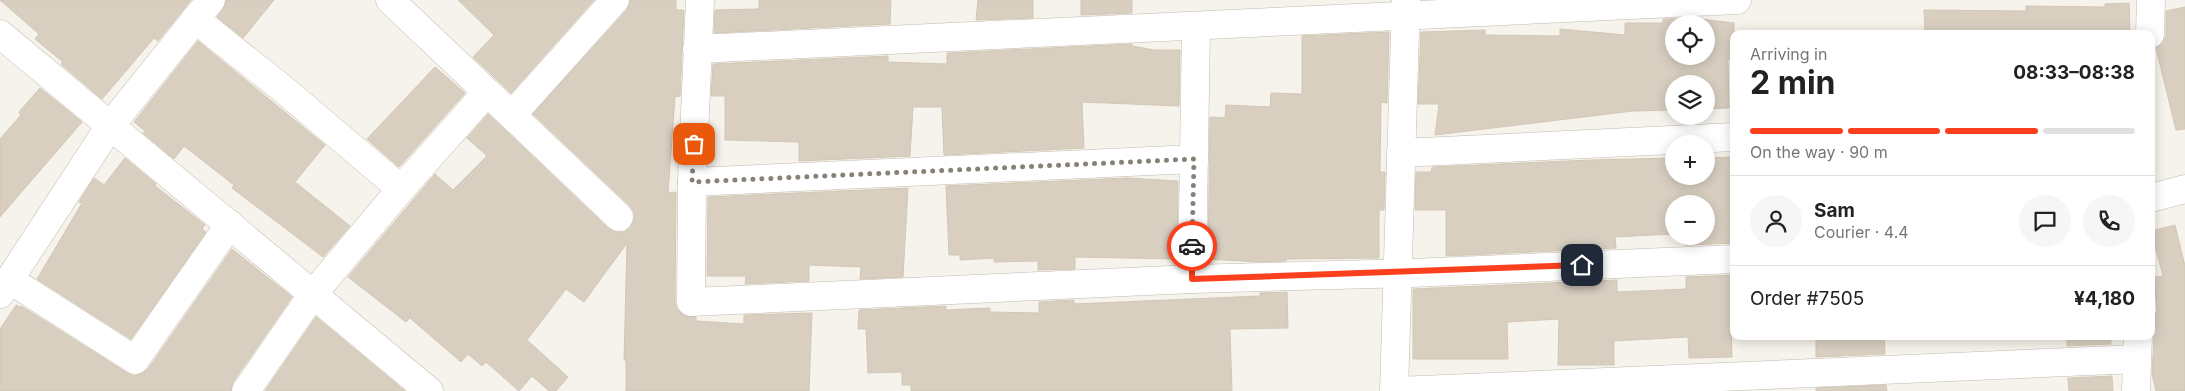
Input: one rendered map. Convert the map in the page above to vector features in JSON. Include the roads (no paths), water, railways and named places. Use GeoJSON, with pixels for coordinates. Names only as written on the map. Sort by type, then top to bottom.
{"type":"FeatureCollection","features":[{"type":"Feature","properties":{"kind":"street"},"geometry":{"type":"LineString","coordinates":[[390,0],[618,217]]}},
{"type":"Feature","properties":{"kind":"street"},"geometry":{"type":"LineString","coordinates":[[512,115],[615,0]]}},
{"type":"Feature","properties":{"kind":"street"},"geometry":{"type":"LineString","coordinates":[[700,0],[692,182],[691,302],[1192,279],[1399,273],[1730,259]]}},
{"type":"Feature","properties":{"kind":"street"},"geometry":{"type":"LineString","coordinates":[[697,49],[1196,26],[1406,8],[1737,0]]}},
{"type":"Feature","properties":{"kind":"street"},"geometry":{"type":"LineString","coordinates":[[2150,30],[2151,0]]}},
{"type":"Feature","properties":{"kind":"street"},"geometry":{"type":"LineString","coordinates":[[1406,8],[1400,153],[1399,273],[1395,391],[2138,348],[2136,391]]}},
{"type":"Feature","properties":{"kind":"street"},"geometry":{"type":"LineString","coordinates":[[230,224],[135,360],[5,287],[110,126],[203,10],[283,89],[401,189]]}},
{"type":"Feature","properties":{"kind":"street"},"geometry":{"type":"LineString","coordinates":[[1192,279],[1196,26]]}},
{"type":"Feature","properties":{"kind":"street"},"geometry":{"type":"LineString","coordinates":[[0,34],[429,391]]}},
{"type":"Feature","properties":{"kind":"street"},"geometry":{"type":"LineString","coordinates":[[246,391],[314,294],[401,189],[488,92]]}},
{"type":"Feature","properties":{"kind":"street"},"geometry":{"type":"LineString","coordinates":[[1400,153],[1730,137]]}},
{"type":"Feature","properties":{"kind":"street"},"geometry":{"type":"LineString","coordinates":[[692,182],[1194,159]]}},
{"type":"Feature","properties":{"kind":"street"},"geometry":{"type":"LineString","coordinates":[[2155,197],[2185,189]]}}]}
